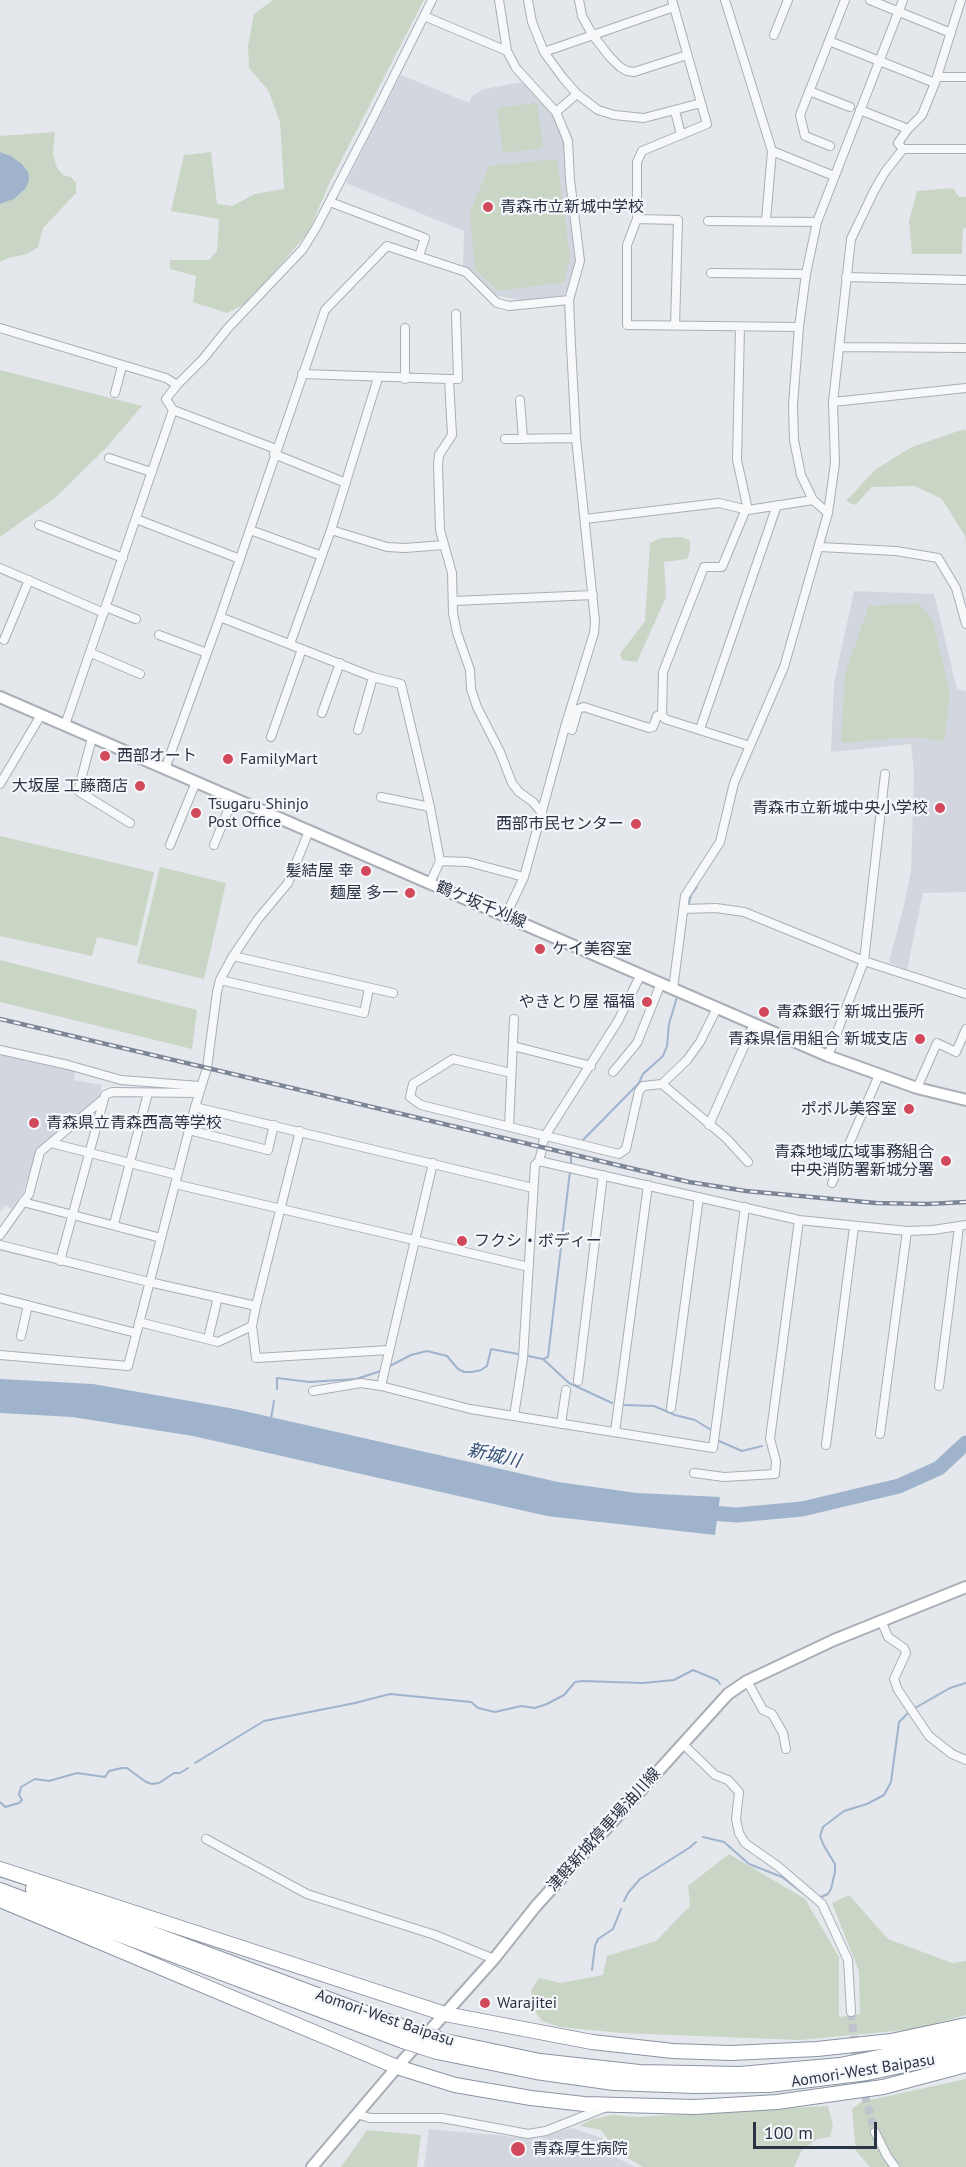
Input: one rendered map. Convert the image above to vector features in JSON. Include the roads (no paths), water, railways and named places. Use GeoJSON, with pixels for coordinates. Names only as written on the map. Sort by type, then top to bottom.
{"type":"FeatureCollection","features":[{"type":"Feature","properties":{"kind":"highway"},"geometry":{"type":"LineString","coordinates":[[0,1869],[445,2014],[592,2042],[731,2054],[817,2049],[891,2041],[966,2025]]}},
{"type":"Feature","properties":{"kind":"highway","name":"Aomori-West Baipasu"},"geometry":{"type":"LineString","coordinates":[[0,1877],[406,2035]]}},
{"type":"Feature","properties":{"kind":"highway","name":"Aomori-West Baipasu"},"geometry":{"type":"LineString","coordinates":[[0,1890],[441,2047],[536,2072],[614,2083],[694,2086],[769,2085],[867,2073],[966,2052]]}},
{"type":"Feature","properties":{"kind":"highway"},"geometry":{"type":"LineString","coordinates":[[0,1900],[397,2067],[455,2085],[488,2091],[531,2098],[611,2105],[695,2107],[777,2102],[883,2087],[966,2065]]}},
{"type":"Feature","properties":{"kind":"highway","name":"Aomori-West Baipasu"},"geometry":{"type":"LineString","coordinates":[[441,2047],[639,2072],[740,2074],[840,2065],[966,2039]]}},
{"type":"Feature","properties":{"kind":"main road","name":"鶴ケ坂千刈線"},"geometry":{"type":"LineString","coordinates":[[0,698],[828,1056],[917,1088],[964,1096]]}},
{"type":"Feature","properties":{"kind":"main road","name":"津軽新城停車場油川線"},"geometry":{"type":"LineString","coordinates":[[312,2167],[397,2067],[494,1959],[588,1847],[728,1694],[747,1681],[881,1620],[966,1587]]}},
{"type":"Feature","properties":{"kind":"street"},"geometry":{"type":"LineString","coordinates":[[346,483],[173,410],[166,399],[228,328],[303,249],[330,201],[432,0]]}},
{"type":"Feature","properties":{"kind":"street"},"geometry":{"type":"LineString","coordinates":[[499,0],[507,51],[516,68],[556,112],[567,135],[570,152],[570,174],[580,261],[569,300],[576,438],[593,595],[594,633],[524,877],[506,915]]}},
{"type":"Feature","properties":{"kind":"street"},"geometry":{"type":"LineString","coordinates":[[528,0],[532,22],[544,52],[577,94],[598,110],[614,116],[644,118],[701,103]]}},
{"type":"Feature","properties":{"kind":"street"},"geometry":{"type":"LineString","coordinates":[[579,0],[582,16],[592,34],[609,56],[627,71],[634,72],[687,55]]}},
{"type":"Feature","properties":{"kind":"street"},"geometry":{"type":"LineString","coordinates":[[725,0],[771,151],[766,220]]}},
{"type":"Feature","properties":{"kind":"street"},"geometry":{"type":"LineString","coordinates":[[774,35],[788,0]]}},
{"type":"Feature","properties":{"kind":"street"},"geometry":{"type":"LineString","coordinates":[[830,146],[805,136],[801,116],[845,0]]}},
{"type":"Feature","properties":{"kind":"street"},"geometry":{"type":"LineString","coordinates":[[870,0],[951,33]]}},
{"type":"Feature","properties":{"kind":"street"},"geometry":{"type":"LineString","coordinates":[[828,513],[813,500],[801,475],[794,440],[793,405],[806,274],[817,222],[903,0]]}},
{"type":"Feature","properties":{"kind":"street"},"geometry":{"type":"LineString","coordinates":[[961,0],[936,80],[922,115],[898,143],[903,148],[966,149]]}},
{"type":"Feature","properties":{"kind":"street"},"geometry":{"type":"LineString","coordinates":[[544,52],[673,3],[707,124],[642,151],[637,162],[637,219],[627,245],[627,325],[799,327]]}},
{"type":"Feature","properties":{"kind":"street"},"geometry":{"type":"LineString","coordinates":[[424,16],[507,51]]}},
{"type":"Feature","properties":{"kind":"street"},"geometry":{"type":"LineString","coordinates":[[955,19],[966,19]]}},
{"type":"Feature","properties":{"kind":"street"},"geometry":{"type":"LineString","coordinates":[[829,41],[879,62],[936,80],[966,77]]}},
{"type":"Feature","properties":{"kind":"street"},"geometry":{"type":"LineString","coordinates":[[809,91],[850,107]]}},
{"type":"Feature","properties":{"kind":"street"},"geometry":{"type":"LineString","coordinates":[[556,112],[577,94]]}},
{"type":"Feature","properties":{"kind":"street"},"geometry":{"type":"LineString","coordinates":[[860,110],[908,129]]}},
{"type":"Feature","properties":{"kind":"street"},"geometry":{"type":"LineString","coordinates":[[675,111],[681,135]]}},
{"type":"Feature","properties":{"kind":"street"},"geometry":{"type":"LineString","coordinates":[[673,989],[685,896],[720,842],[734,783],[784,667],[820,547],[828,513],[835,464],[833,402],[851,239],[874,191],[903,148]]}},
{"type":"Feature","properties":{"kind":"street"},"geometry":{"type":"LineString","coordinates":[[771,151],[834,176]]}},
{"type":"Feature","properties":{"kind":"street"},"geometry":{"type":"LineString","coordinates":[[330,201],[425,238],[419,256]]}},
{"type":"Feature","properties":{"kind":"street"},"geometry":{"type":"LineString","coordinates":[[637,219],[678,220],[675,326]]}},
{"type":"Feature","properties":{"kind":"street"},"geometry":{"type":"LineString","coordinates":[[708,221],[817,222]]}},
{"type":"Feature","properties":{"kind":"street"},"geometry":{"type":"LineString","coordinates":[[165,769],[220,617],[325,310],[387,246],[466,272],[497,303],[509,306],[569,300]]}},
{"type":"Feature","properties":{"kind":"street"},"geometry":{"type":"LineString","coordinates":[[711,273],[806,274]]}},
{"type":"Feature","properties":{"kind":"street"},"geometry":{"type":"LineString","coordinates":[[846,278],[966,280]]}},
{"type":"Feature","properties":{"kind":"street"},"geometry":{"type":"LineString","coordinates":[[302,374],[458,379],[456,314]]}},
{"type":"Feature","properties":{"kind":"street"},"geometry":{"type":"LineString","coordinates":[[662,715],[663,672],[704,567],[722,567],[747,509],[737,460],[740,327]]}},
{"type":"Feature","properties":{"kind":"street"},"geometry":{"type":"LineString","coordinates":[[0,328],[166,378],[177,385]]}},
{"type":"Feature","properties":{"kind":"street"},"geometry":{"type":"LineString","coordinates":[[405,328],[405,379]]}},
{"type":"Feature","properties":{"kind":"street"},"geometry":{"type":"LineString","coordinates":[[840,347],[966,348]]}},
{"type":"Feature","properties":{"kind":"street"},"geometry":{"type":"LineString","coordinates":[[115,393],[122,366]]}},
{"type":"Feature","properties":{"kind":"street"},"geometry":{"type":"LineString","coordinates":[[290,644],[331,530],[378,378]]}},
{"type":"Feature","properties":{"kind":"street"},"geometry":{"type":"LineString","coordinates":[[449,380],[452,435],[439,455],[440,530],[452,573],[457,633],[470,670],[471,689],[477,707],[500,752],[512,783],[542,813]]}},
{"type":"Feature","properties":{"kind":"street"},"geometry":{"type":"LineString","coordinates":[[833,402],[966,388]]}},
{"type":"Feature","properties":{"kind":"street"},"geometry":{"type":"LineString","coordinates":[[520,400],[523,439]]}},
{"type":"Feature","properties":{"kind":"street"},"geometry":{"type":"LineString","coordinates":[[65,725],[173,410]]}},
{"type":"Feature","properties":{"kind":"street"},"geometry":{"type":"LineString","coordinates":[[505,439],[576,438]]}},
{"type":"Feature","properties":{"kind":"street"},"geometry":{"type":"LineString","coordinates":[[109,458],[151,472]]}},
{"type":"Feature","properties":{"kind":"street"},"geometry":{"type":"LineString","coordinates":[[585,519],[719,503],[747,509],[813,500]]}},
{"type":"Feature","properties":{"kind":"street"},"geometry":{"type":"LineString","coordinates":[[700,729],[777,506]]}},
{"type":"Feature","properties":{"kind":"street"},"geometry":{"type":"LineString","coordinates":[[136,519],[240,559]]}},
{"type":"Feature","properties":{"kind":"street"},"geometry":{"type":"LineString","coordinates":[[39,525],[123,558]]}},
{"type":"Feature","properties":{"kind":"street"},"geometry":{"type":"LineString","coordinates":[[249,530],[322,556]]}},
{"type":"Feature","properties":{"kind":"street"},"geometry":{"type":"LineString","coordinates":[[331,530],[387,547],[405,548],[444,544]]}},
{"type":"Feature","properties":{"kind":"street"},"geometry":{"type":"LineString","coordinates":[[820,547],[896,551],[938,558],[956,588],[966,624]]}},
{"type":"Feature","properties":{"kind":"street"},"geometry":{"type":"LineString","coordinates":[[0,568],[105,610],[136,619]]}},
{"type":"Feature","properties":{"kind":"street"},"geometry":{"type":"LineString","coordinates":[[4,640],[29,580]]}},
{"type":"Feature","properties":{"kind":"street"},"geometry":{"type":"LineString","coordinates":[[453,601],[593,595]]}},
{"type":"Feature","properties":{"kind":"street"},"geometry":{"type":"LineString","coordinates":[[220,617],[373,676],[401,684],[430,807],[440,861],[430,883]]}},
{"type":"Feature","properties":{"kind":"street"},"geometry":{"type":"LineString","coordinates":[[159,635],[207,653]]}},
{"type":"Feature","properties":{"kind":"street"},"geometry":{"type":"LineString","coordinates":[[271,737],[302,649]]}},
{"type":"Feature","properties":{"kind":"street"},"geometry":{"type":"LineString","coordinates":[[91,653],[140,674]]}},
{"type":"Feature","properties":{"kind":"street"},"geometry":{"type":"LineString","coordinates":[[322,713],[340,663]]}},
{"type":"Feature","properties":{"kind":"street"},"geometry":{"type":"LineString","coordinates":[[358,730],[373,676]]}},
{"type":"Feature","properties":{"kind":"street"},"geometry":{"type":"LineString","coordinates":[[565,728],[572,730],[578,709],[584,707],[649,728],[653,727],[657,716],[662,715]]}},
{"type":"Feature","properties":{"kind":"street"},"geometry":{"type":"LineString","coordinates":[[0,784],[41,715]]}},
{"type":"Feature","properties":{"kind":"street"},"geometry":{"type":"LineString","coordinates":[[662,715],[665,718],[750,746]]}},
{"type":"Feature","properties":{"kind":"street"},"geometry":{"type":"LineString","coordinates":[[92,738],[78,790],[130,823]]}},
{"type":"Feature","properties":{"kind":"street"},"geometry":{"type":"LineString","coordinates":[[828,1056],[864,961],[885,774]]}},
{"type":"Feature","properties":{"kind":"street"},"geometry":{"type":"LineString","coordinates":[[170,845],[196,782]]}},
{"type":"Feature","properties":{"kind":"street"},"geometry":{"type":"LineString","coordinates":[[381,797],[430,807]]}},
{"type":"Feature","properties":{"kind":"street"},"geometry":{"type":"LineString","coordinates":[[214,845],[233,798]]}},
{"type":"Feature","properties":{"kind":"street"},"geometry":{"type":"LineString","coordinates":[[0,1355],[128,1366],[210,1054],[220,980],[258,919],[288,883],[309,831]]}},
{"type":"Feature","properties":{"kind":"street"},"geometry":{"type":"LineString","coordinates":[[440,861],[468,862],[524,877]]}},
{"type":"Feature","properties":{"kind":"street"},"geometry":{"type":"LineString","coordinates":[[683,909],[716,908],[744,912],[864,961],[966,994]]}},
{"type":"Feature","properties":{"kind":"street"},"geometry":{"type":"LineString","coordinates":[[233,956],[393,993]]}},
{"type":"Feature","properties":{"kind":"street"},"geometry":{"type":"LineString","coordinates":[[514,1416],[523,1358],[535,1166],[539,1161],[543,1143],[618,1021],[641,974]]}},
{"type":"Feature","properties":{"kind":"street"},"geometry":{"type":"LineString","coordinates":[[220,980],[364,1013],[369,988]]}},
{"type":"Feature","properties":{"kind":"street"},"geometry":{"type":"LineString","coordinates":[[613,1072],[638,1043],[661,983]]}},
{"type":"Feature","properties":{"kind":"street"},"geometry":{"type":"LineString","coordinates":[[511,1073],[453,1059],[413,1084],[410,1097],[421,1105],[509,1127],[543,1143],[619,1154],[626,1149],[639,1091],[643,1086],[662,1084],[687,1060],[700,1042],[717,1008]]}},
{"type":"Feature","properties":{"kind":"street"},"geometry":{"type":"LineString","coordinates":[[509,1127],[514,1019]]}},
{"type":"Feature","properties":{"kind":"street"},"geometry":{"type":"LineString","coordinates":[[709,1125],[754,1024]]}},
{"type":"Feature","properties":{"kind":"street"},"geometry":{"type":"LineString","coordinates":[[917,1088],[937,1043],[956,1052],[966,1029]]}},
{"type":"Feature","properties":{"kind":"street"},"geometry":{"type":"LineString","coordinates":[[513,1046],[591,1066]]}},
{"type":"Feature","properties":{"kind":"street"},"geometry":{"type":"LineString","coordinates":[[0,1050],[68,1065],[121,1080],[199,1089]]}},
{"type":"Feature","properties":{"kind":"street"},"geometry":{"type":"LineString","coordinates":[[832,1183],[879,1075]]}},
{"type":"Feature","properties":{"kind":"street"},"geometry":{"type":"LineString","coordinates":[[662,1084],[726,1138],[748,1162]]}},
{"type":"Feature","properties":{"kind":"street"},"geometry":{"type":"LineString","coordinates":[[60,1261],[105,1095],[112,1092],[148,1093],[199,1089]]}},
{"type":"Feature","properties":{"kind":"street"},"geometry":{"type":"LineString","coordinates":[[114,1224],[148,1093]]}},
{"type":"Feature","properties":{"kind":"street"},"geometry":{"type":"LineString","coordinates":[[0,1235],[28,1194],[40,1152],[102,1100]]}},
{"type":"Feature","properties":{"kind":"street"},"geometry":{"type":"LineString","coordinates":[[195,1107],[533,1188]]}},
{"type":"Feature","properties":{"kind":"street"},"geometry":{"type":"LineString","coordinates":[[189,1130],[268,1150],[273,1125]]}},
{"type":"Feature","properties":{"kind":"street"},"geometry":{"type":"LineString","coordinates":[[300,1131],[256,1305],[252,1326],[256,1358],[389,1350]]}},
{"type":"Feature","properties":{"kind":"street"},"geometry":{"type":"LineString","coordinates":[[51,1143],[130,1163],[176,1179],[280,1208],[529,1268]]}},
{"type":"Feature","properties":{"kind":"street"},"geometry":{"type":"LineString","coordinates":[[539,1161],[799,1220],[907,1231],[962,1226],[939,1386]]}},
{"type":"Feature","properties":{"kind":"street"},"geometry":{"type":"LineString","coordinates":[[381,1386],[433,1163]]}},
{"type":"Feature","properties":{"kind":"street"},"geometry":{"type":"LineString","coordinates":[[578,1381],[603,1175]]}},
{"type":"Feature","properties":{"kind":"street"},"geometry":{"type":"LineString","coordinates":[[615,1432],[648,1185]]}},
{"type":"Feature","properties":{"kind":"street"},"geometry":{"type":"LineString","coordinates":[[671,1408],[699,1197]]}},
{"type":"Feature","properties":{"kind":"street"},"geometry":{"type":"LineString","coordinates":[[23,1202],[161,1238]]}},
{"type":"Feature","properties":{"kind":"street"},"geometry":{"type":"LineString","coordinates":[[313,1391],[361,1383],[514,1416],[713,1448],[745,1207]]}},
{"type":"Feature","properties":{"kind":"street"},"geometry":{"type":"LineString","coordinates":[[694,1473],[724,1477],[775,1474],[776,1461],[770,1438],[799,1220]]}},
{"type":"Feature","properties":{"kind":"street"},"geometry":{"type":"LineString","coordinates":[[826,1445],[854,1227]]}},
{"type":"Feature","properties":{"kind":"street"},"geometry":{"type":"LineString","coordinates":[[880,1434],[907,1231]]}},
{"type":"Feature","properties":{"kind":"street"},"geometry":{"type":"LineString","coordinates":[[0,1245],[149,1282],[256,1305]]}},
{"type":"Feature","properties":{"kind":"street"},"geometry":{"type":"LineString","coordinates":[[207,1340],[218,1297]]}},
{"type":"Feature","properties":{"kind":"street"},"geometry":{"type":"LineString","coordinates":[[0,1298],[136,1333]]}},
{"type":"Feature","properties":{"kind":"street"},"geometry":{"type":"LineString","coordinates":[[21,1336],[28,1305]]}},
{"type":"Feature","properties":{"kind":"street"},"geometry":{"type":"LineString","coordinates":[[139,1322],[218,1342],[252,1326]]}},
{"type":"Feature","properties":{"kind":"street"},"geometry":{"type":"LineString","coordinates":[[561,1424],[566,1390]]}},
{"type":"Feature","properties":{"kind":"street"},"geometry":{"type":"LineString","coordinates":[[881,1620],[888,1637],[904,1648],[906,1653],[894,1679],[898,1690],[928,1736],[951,1754],[966,1760]]}},
{"type":"Feature","properties":{"kind":"street"},"geometry":{"type":"LineString","coordinates":[[747,1681],[763,1710],[772,1714],[783,1733],[786,1749]]}},
{"type":"Feature","properties":{"kind":"street"},"geometry":{"type":"LineString","coordinates":[[683,1744],[715,1774],[728,1780],[740,1792],[736,1819],[739,1833],[745,1843],[779,1867],[822,1904],[848,1960],[851,2012]]}},
{"type":"Feature","properties":{"kind":"street"},"geometry":{"type":"LineString","coordinates":[[206,1839],[306,1894],[435,1935],[494,1959]]}},
{"type":"Feature","properties":{"kind":"street"},"geometry":{"type":"LineString","coordinates":[[357,2114],[370,2118],[442,2118],[528,2134],[546,2131],[611,2105]]}},
{"type":"Feature","properties":{"kind":"street"},"geometry":{"type":"LineString","coordinates":[[875,2132],[895,2167]]}},
{"type":"Feature","properties":{"kind":"water"},"geometry":{"type":"Polygon","coordinates":[[[0,152],[22,164],[28,172],[29,179],[26,188],[14,199],[0,204],[0,152]]]}},
{"type":"Feature","properties":{"kind":"water"},"geometry":{"type":"Polygon","coordinates":[[[0,1379],[93,1384],[235,1409],[558,1482],[637,1493],[720,1497],[715,1535],[547,1516],[193,1436],[72,1417],[0,1413],[0,1379]]]}},
{"type":"Feature","properties":{"kind":"waterway"},"geometry":{"type":"LineString","coordinates":[[689,903],[697,887]]}},
{"type":"Feature","properties":{"kind":"waterway"},"geometry":{"type":"LineString","coordinates":[[583,1140],[639,1083],[643,1074],[663,1056],[677,997]]}},
{"type":"Feature","properties":{"kind":"waterway"},"geometry":{"type":"LineString","coordinates":[[571,1157],[571,1163]]}},
{"type":"Feature","properties":{"kind":"waterway"},"geometry":{"type":"LineString","coordinates":[[528,1356],[543,1359],[548,1357],[570,1171]]}},
{"type":"Feature","properties":{"kind":"waterway"},"geometry":{"type":"LineString","coordinates":[[388,1367],[411,1355],[427,1351],[447,1356],[458,1369],[472,1372],[487,1366],[491,1349],[518,1354]]}},
{"type":"Feature","properties":{"kind":"waterway"},"geometry":{"type":"LineString","coordinates":[[543,1359],[569,1383],[612,1403]]}},
{"type":"Feature","properties":{"kind":"waterway"},"geometry":{"type":"LineString","coordinates":[[277,1389],[277,1378],[309,1382],[356,1379],[381,1371]]}},
{"type":"Feature","properties":{"kind":"waterway"},"geometry":{"type":"LineString","coordinates":[[271,1419],[274,1401]]}},
{"type":"Feature","properties":{"kind":"waterway"},"geometry":{"type":"LineString","coordinates":[[624,1405],[654,1406],[695,1420],[711,1430]]}},
{"type":"Feature","properties":{"kind":"waterway"},"geometry":{"type":"LineString","coordinates":[[719,1441],[742,1451],[762,1446]]}},
{"type":"Feature","properties":{"kind":"waterway","name":"新城川"},"geometry":{"type":"LineString","coordinates":[[698,1512],[737,1515],[802,1509],[899,1486],[939,1468],[966,1443]]}},
{"type":"Feature","properties":{"kind":"waterway"},"geometry":{"type":"LineString","coordinates":[[195,1763],[264,1721],[390,1694],[471,1702],[478,1708],[495,1712],[521,1706],[535,1708],[547,1704],[564,1695],[575,1682],[582,1681],[643,1683],[674,1680],[693,1670],[717,1680],[720,1684]]}},
{"type":"Feature","properties":{"kind":"waterway"},"geometry":{"type":"LineString","coordinates":[[915,1708],[950,1688],[966,1683]]}},
{"type":"Feature","properties":{"kind":"waterway"},"geometry":{"type":"LineString","coordinates":[[821,1897],[828,1894],[831,1889],[835,1872],[835,1864],[820,1836],[823,1827],[844,1811],[867,1804],[884,1795],[891,1782],[899,1722],[909,1712]]}},
{"type":"Feature","properties":{"kind":"waterway"},"geometry":{"type":"LineString","coordinates":[[0,1802],[5,1807],[19,1803],[22,1800],[19,1795],[21,1787],[35,1779],[49,1781],[77,1773],[105,1777],[109,1771],[127,1768],[152,1784],[159,1783],[174,1773],[180,1773],[188,1768]]}},
{"type":"Feature","properties":{"kind":"waterway"},"geometry":{"type":"LineString","coordinates":[[703,1837],[724,1842],[749,1864],[782,1877],[812,1900]]}},
{"type":"Feature","properties":{"kind":"waterway"},"geometry":{"type":"LineString","coordinates":[[624,1901],[640,1879],[696,1842]]}},
{"type":"Feature","properties":{"kind":"waterway"},"geometry":{"type":"LineString","coordinates":[[592,1970],[598,1939],[613,1929],[621,1909]]}},
{"type":"Feature","properties":{"kind":"tunnel"},"geometry":{"type":"LineString","coordinates":[[851,2012],[858,2071],[875,2132]]}},
{"type":"Feature","properties":{"kind":"railway"},"geometry":{"type":"LineString","coordinates":[[0,1019],[689,1182],[746,1191],[876,1203],[966,1202]]}},
{"type":"Feature","properties":{"kind":"place","name":"青森市立新城中学校"},"geometry":{"type":"Point","coordinates":[488,207]}},
{"type":"Feature","properties":{"kind":"place","name":"西部オート"},"geometry":{"type":"Point","coordinates":[105,756]}},
{"type":"Feature","properties":{"kind":"place","name":"FamilyMart"},"geometry":{"type":"Point","coordinates":[228,759]}},
{"type":"Feature","properties":{"kind":"place","name":"大坂屋 工藤商店"},"geometry":{"type":"Point","coordinates":[140,786]}},
{"type":"Feature","properties":{"kind":"place","name":"青森市立新城中央小学校"},"geometry":{"type":"Point","coordinates":[940,808]}},
{"type":"Feature","properties":{"kind":"place","name":"Tsugaru Shinjo Post Office"},"geometry":{"type":"Point","coordinates":[196,813]}},
{"type":"Feature","properties":{"kind":"place","name":"西部市民センター"},"geometry":{"type":"Point","coordinates":[636,824]}},
{"type":"Feature","properties":{"kind":"place","name":"髪結屋 幸"},"geometry":{"type":"Point","coordinates":[366,871]}},
{"type":"Feature","properties":{"kind":"place","name":"麺屋 多一"},"geometry":{"type":"Point","coordinates":[410,893]}},
{"type":"Feature","properties":{"kind":"place","name":"ケイ美容室"},"geometry":{"type":"Point","coordinates":[540,949]}},
{"type":"Feature","properties":{"kind":"place","name":"やきとり屋 福福"},"geometry":{"type":"Point","coordinates":[647,1002]}},
{"type":"Feature","properties":{"kind":"place","name":"青森銀行 新城出張所"},"geometry":{"type":"Point","coordinates":[764,1012]}},
{"type":"Feature","properties":{"kind":"place","name":"青森県信用組合 新城支店"},"geometry":{"type":"Point","coordinates":[920,1039]}},
{"type":"Feature","properties":{"kind":"place","name":"ポポル美容室"},"geometry":{"type":"Point","coordinates":[909,1109]}},
{"type":"Feature","properties":{"kind":"place","name":"青森県立青森西高等学校"},"geometry":{"type":"Point","coordinates":[34,1123]}},
{"type":"Feature","properties":{"kind":"place","name":"青森地域広域事務組合 中央消防署新城分署"},"geometry":{"type":"Point","coordinates":[946,1161]}},
{"type":"Feature","properties":{"kind":"place","name":"フクシ・ボディー"},"geometry":{"type":"Point","coordinates":[462,1241]}},
{"type":"Feature","properties":{"kind":"place","name":"Warajitei"},"geometry":{"type":"Point","coordinates":[485,2003]}},
{"type":"Feature","properties":{"kind":"place","name":"青森厚生病院"},"geometry":{"type":"Point","coordinates":[518,2149]}}]}
